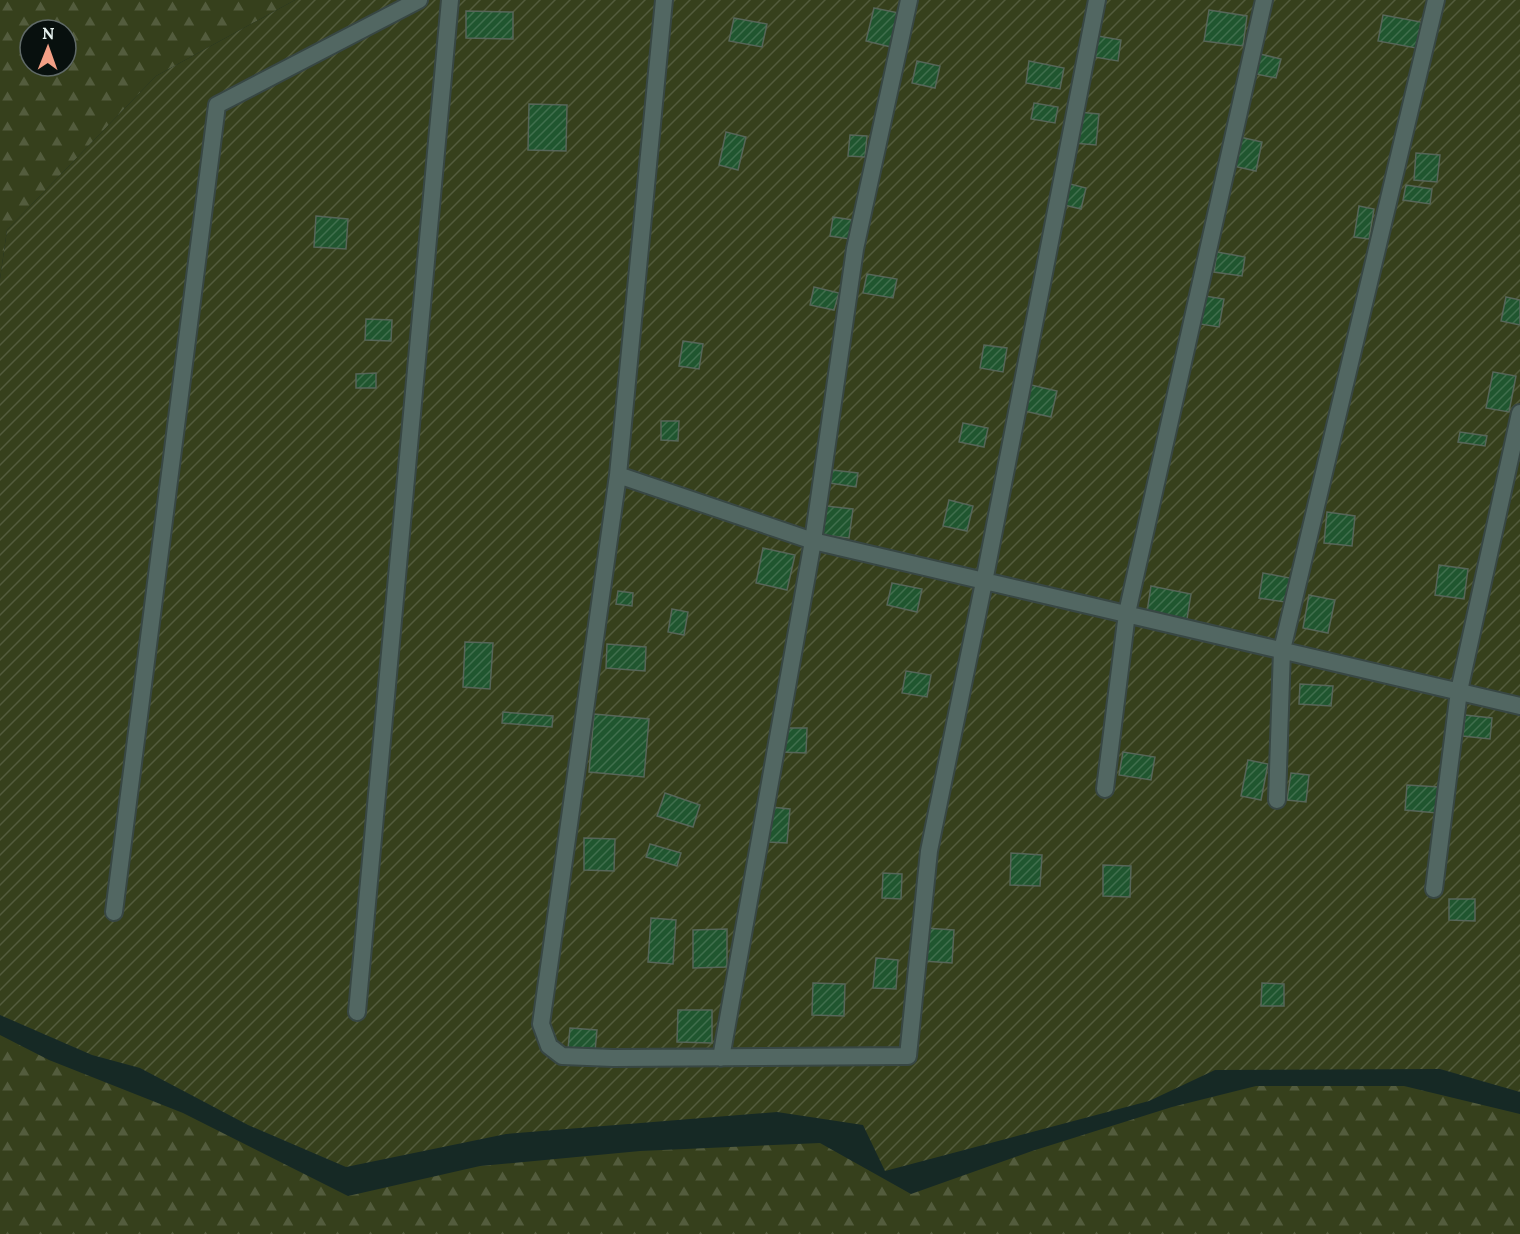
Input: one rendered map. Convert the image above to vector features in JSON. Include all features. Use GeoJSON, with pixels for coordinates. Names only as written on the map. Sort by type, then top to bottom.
{"type":"FeatureCollection","features":[{"type":"Feature","properties":{"kind":"street"},"geometry":{"type":"LineString","coordinates":[[114,912],[218,105],[419,0]]}},
{"type":"Feature","properties":{"kind":"street"},"geometry":{"type":"LineString","coordinates":[[357,1012],[450,0]]}},
{"type":"Feature","properties":{"kind":"street"},"geometry":{"type":"LineString","coordinates":[[664,0],[618,475],[541,1024],[549,1046],[562,1056],[721,1058],[908,1056],[928,851],[984,582],[1097,0]]}},
{"type":"Feature","properties":{"kind":"street"},"geometry":{"type":"LineString","coordinates":[[721,1058],[813,541],[855,249],[909,0]]}},
{"type":"Feature","properties":{"kind":"street"},"geometry":{"type":"LineString","coordinates":[[1105,789],[1127,614],[1264,0]]}},
{"type":"Feature","properties":{"kind":"street"},"geometry":{"type":"LineString","coordinates":[[1277,800],[1282,650],[1436,0]]}},
{"type":"Feature","properties":{"kind":"street"},"geometry":{"type":"LineString","coordinates":[[1434,889],[1459,691],[1520,413]]}},
{"type":"Feature","properties":{"kind":"street"},"geometry":{"type":"LineString","coordinates":[[618,475],[813,541],[1520,706]]}},
{"type":"Feature","properties":{"kind":"green space"},"geometry":{"type":"Polygon","coordinates":[[[0,0],[295,0],[156,76],[7,230],[0,279],[0,0]]]}},
{"type":"Feature","properties":{"kind":"green space"},"geometry":{"type":"Polygon","coordinates":[[[295,0],[1520,0],[1520,1092],[1440,1069],[1215,1070],[1149,1101],[885,1171],[863,1125],[777,1112],[506,1134],[346,1167],[248,1125],[140,1068],[92,1055],[0,1015],[0,279],[7,230],[156,76],[295,0]]]}},
{"type":"Feature","properties":{"kind":"green space"},"geometry":{"type":"Polygon","coordinates":[[[0,1035],[49,1060],[183,1113],[348,1196],[480,1166],[640,1151],[820,1143],[911,1194],[1032,1151],[1172,1107],[1256,1086],[1404,1086],[1520,1114],[1520,1234],[0,1234],[0,1035]]]}},
{"type":"Feature","properties":{"kind":"building"},"geometry":{"type":"Polygon","coordinates":[[[874,8],[899,13],[891,47],[866,41],[874,8]]]}},
{"type":"Feature","properties":{"kind":"building"},"geometry":{"type":"Polygon","coordinates":[[[1209,10],[1247,16],[1243,46],[1204,41],[1209,10]]]}},
{"type":"Feature","properties":{"kind":"building"},"geometry":{"type":"Polygon","coordinates":[[[466,11],[513,12],[513,39],[466,38],[466,11]]]}},
{"type":"Feature","properties":{"kind":"building"},"geometry":{"type":"Polygon","coordinates":[[[1383,15],[1421,22],[1416,48],[1378,41],[1383,15]]]}},
{"type":"Feature","properties":{"kind":"building"},"geometry":{"type":"Polygon","coordinates":[[[734,18],[767,24],[762,47],[729,41],[734,18]]]}},
{"type":"Feature","properties":{"kind":"building"},"geometry":{"type":"Polygon","coordinates":[[[1098,36],[1121,40],[1118,61],[1094,57],[1098,36]]]}},
{"type":"Feature","properties":{"kind":"building"},"geometry":{"type":"Polygon","coordinates":[[[1260,54],[1281,59],[1276,78],[1256,74],[1260,54]]]}},
{"type":"Feature","properties":{"kind":"building"},"geometry":{"type":"Polygon","coordinates":[[[917,61],[940,66],[935,88],[912,83],[917,61]]]}},
{"type":"Feature","properties":{"kind":"building"},"geometry":{"type":"Polygon","coordinates":[[[1029,61],[1064,68],[1060,89],[1026,83],[1029,61]]]}},
{"type":"Feature","properties":{"kind":"building"},"geometry":{"type":"Polygon","coordinates":[[[1034,103],[1058,107],[1055,123],[1031,119],[1034,103]]]}},
{"type":"Feature","properties":{"kind":"building"},"geometry":{"type":"Polygon","coordinates":[[[529,104],[567,105],[566,151],[528,150],[529,104]]]}},
{"type":"Feature","properties":{"kind":"building"},"geometry":{"type":"Polygon","coordinates":[[[1078,112],[1099,114],[1096,145],[1074,143],[1078,112]]]}},
{"type":"Feature","properties":{"kind":"building"},"geometry":{"type":"Polygon","coordinates":[[[726,132],[746,137],[738,170],[719,165],[726,132]]]}},
{"type":"Feature","properties":{"kind":"building"},"geometry":{"type":"Polygon","coordinates":[[[850,135],[867,136],[865,157],[848,156],[850,135]]]}},
{"type":"Feature","properties":{"kind":"building"},"geometry":{"type":"Polygon","coordinates":[[[1240,137],[1262,142],[1256,171],[1233,166],[1240,137]]]}},
{"type":"Feature","properties":{"kind":"building"},"geometry":{"type":"Polygon","coordinates":[[[1416,153],[1440,155],[1437,182],[1414,180],[1416,153]]]}},
{"type":"Feature","properties":{"kind":"building"},"geometry":{"type":"Polygon","coordinates":[[[1066,183],[1086,188],[1081,209],[1060,204],[1066,183]]]}},
{"type":"Feature","properties":{"kind":"building"},"geometry":{"type":"Polygon","coordinates":[[[1406,185],[1432,189],[1430,204],[1403,200],[1406,185]]]}},
{"type":"Feature","properties":{"kind":"building"},"geometry":{"type":"Polygon","coordinates":[[[1359,206],[1374,209],[1369,239],[1354,237],[1359,206]]]}},
{"type":"Feature","properties":{"kind":"building"},"geometry":{"type":"Polygon","coordinates":[[[316,216],[348,219],[346,249],[314,247],[316,216]]]}},
{"type":"Feature","properties":{"kind":"building"},"geometry":{"type":"Polygon","coordinates":[[[833,217],[853,220],[850,239],[830,236],[833,217]]]}},
{"type":"Feature","properties":{"kind":"building"},"geometry":{"type":"Polygon","coordinates":[[[1217,252],[1245,257],[1242,276],[1214,272],[1217,252]]]}},
{"type":"Feature","properties":{"kind":"building"},"geometry":{"type":"Polygon","coordinates":[[[867,274],[897,279],[893,298],[863,293],[867,274]]]}},
{"type":"Feature","properties":{"kind":"building"},"geometry":{"type":"Polygon","coordinates":[[[814,287],[839,293],[834,310],[810,305],[814,287]]]}},
{"type":"Feature","properties":{"kind":"building"},"geometry":{"type":"Polygon","coordinates":[[[1205,296],[1224,299],[1219,327],[1200,324],[1205,296]]]}},
{"type":"Feature","properties":{"kind":"building"},"geometry":{"type":"Polygon","coordinates":[[[1506,297],[1520,300],[1520,325],[1501,321],[1506,297]]]}},
{"type":"Feature","properties":{"kind":"building"},"geometry":{"type":"Polygon","coordinates":[[[366,319],[392,320],[391,341],[365,340],[366,319]]]}},
{"type":"Feature","properties":{"kind":"building"},"geometry":{"type":"Polygon","coordinates":[[[683,341],[703,344],[699,369],[679,366],[683,341]]]}},
{"type":"Feature","properties":{"kind":"building"},"geometry":{"type":"Polygon","coordinates":[[[984,345],[1007,348],[1003,372],[980,368],[984,345]]]}},
{"type":"Feature","properties":{"kind":"building"},"geometry":{"type":"Polygon","coordinates":[[[1493,372],[1516,376],[1509,412],[1486,408],[1493,372]]]}},
{"type":"Feature","properties":{"kind":"building"},"geometry":{"type":"Polygon","coordinates":[[[376,373],[376,388],[356,388],[356,374],[376,373]]]}},
{"type":"Feature","properties":{"kind":"building"},"geometry":{"type":"Polygon","coordinates":[[[1027,384],[1057,391],[1051,417],[1020,410],[1027,384]]]}},
{"type":"Feature","properties":{"kind":"building"},"geometry":{"type":"Polygon","coordinates":[[[661,421],[679,421],[678,441],[661,440],[661,421]]]}},
{"type":"Feature","properties":{"kind":"building"},"geometry":{"type":"Polygon","coordinates":[[[963,423],[988,428],[984,447],[959,442],[963,423]]]}},
{"type":"Feature","properties":{"kind":"building"},"geometry":{"type":"Polygon","coordinates":[[[1460,432],[1487,436],[1485,446],[1458,442],[1460,432]]]}},
{"type":"Feature","properties":{"kind":"building"},"geometry":{"type":"Polygon","coordinates":[[[832,470],[858,473],[856,487],[830,483],[832,470]]]}},
{"type":"Feature","properties":{"kind":"building"},"geometry":{"type":"Polygon","coordinates":[[[949,500],[973,506],[967,531],[943,526],[949,500]]]}},
{"type":"Feature","properties":{"kind":"building"},"geometry":{"type":"Polygon","coordinates":[[[826,506],[853,509],[849,538],[823,535],[826,506]]]}},
{"type":"Feature","properties":{"kind":"building"},"geometry":{"type":"Polygon","coordinates":[[[1327,512],[1355,516],[1352,546],[1324,543],[1327,512]]]}},
{"type":"Feature","properties":{"kind":"building"},"geometry":{"type":"Polygon","coordinates":[[[763,548],[795,555],[787,590],[756,583],[763,548]]]}},
{"type":"Feature","properties":{"kind":"building"},"geometry":{"type":"Polygon","coordinates":[[[1439,565],[1468,569],[1464,599],[1435,595],[1439,565]]]}},
{"type":"Feature","properties":{"kind":"building"},"geometry":{"type":"Polygon","coordinates":[[[1263,573],[1290,578],[1285,602],[1259,598],[1263,573]]]}},
{"type":"Feature","properties":{"kind":"building"},"geometry":{"type":"Polygon","coordinates":[[[892,583],[922,589],[917,612],[887,605],[892,583]]]}},
{"type":"Feature","properties":{"kind":"building"},"geometry":{"type":"Polygon","coordinates":[[[1151,586],[1191,594],[1187,619],[1147,612],[1151,586]]]}},
{"type":"Feature","properties":{"kind":"building"},"geometry":{"type":"Polygon","coordinates":[[[618,591],[633,593],[632,606],[616,604],[618,591]]]}},
{"type":"Feature","properties":{"kind":"building"},"geometry":{"type":"Polygon","coordinates":[[[1309,595],[1335,600],[1328,633],[1303,628],[1309,595]]]}},
{"type":"Feature","properties":{"kind":"building"},"geometry":{"type":"Polygon","coordinates":[[[672,609],[688,612],[684,635],[668,632],[672,609]]]}},
{"type":"Feature","properties":{"kind":"building"},"geometry":{"type":"Polygon","coordinates":[[[465,642],[493,643],[490,689],[463,687],[465,642]]]}},
{"type":"Feature","properties":{"kind":"building"},"geometry":{"type":"Polygon","coordinates":[[[607,644],[646,647],[645,671],[606,668],[607,644]]]}},
{"type":"Feature","properties":{"kind":"building"},"geometry":{"type":"Polygon","coordinates":[[[906,671],[931,675],[927,697],[902,693],[906,671]]]}},
{"type":"Feature","properties":{"kind":"building"},"geometry":{"type":"Polygon","coordinates":[[[1300,684],[1333,686],[1331,706],[1299,704],[1300,684]]]}},
{"type":"Feature","properties":{"kind":"building"},"geometry":{"type":"Polygon","coordinates":[[[503,712],[553,716],[552,727],[502,723],[503,712]]]}},
{"type":"Feature","properties":{"kind":"building"},"geometry":{"type":"Polygon","coordinates":[[[594,714],[649,719],[644,777],[589,772],[594,714]]]}},
{"type":"Feature","properties":{"kind":"building"},"geometry":{"type":"Polygon","coordinates":[[[1465,715],[1492,718],[1490,739],[1463,736],[1465,715]]]}},
{"type":"Feature","properties":{"kind":"building"},"geometry":{"type":"Polygon","coordinates":[[[781,728],[807,728],[806,753],[780,752],[781,728]]]}},
{"type":"Feature","properties":{"kind":"building"},"geometry":{"type":"Polygon","coordinates":[[[1123,752],[1155,757],[1151,780],[1119,775],[1123,752]]]}},
{"type":"Feature","properties":{"kind":"building"},"geometry":{"type":"Polygon","coordinates":[[[1248,760],[1268,764],[1261,800],[1241,796],[1248,760]]]}},
{"type":"Feature","properties":{"kind":"building"},"geometry":{"type":"Polygon","coordinates":[[[1291,773],[1309,775],[1306,802],[1287,800],[1291,773]]]}},
{"type":"Feature","properties":{"kind":"building"},"geometry":{"type":"Polygon","coordinates":[[[1407,785],[1439,787],[1437,813],[1405,810],[1407,785]]]}},
{"type":"Feature","properties":{"kind":"building"},"geometry":{"type":"Polygon","coordinates":[[[665,793],[700,805],[693,827],[657,816],[665,793]]]}},
{"type":"Feature","properties":{"kind":"building"},"geometry":{"type":"Polygon","coordinates":[[[771,807],[790,809],[787,843],[768,842],[771,807]]]}},
{"type":"Feature","properties":{"kind":"building"},"geometry":{"type":"Polygon","coordinates":[[[584,838],[615,839],[614,871],[584,870],[584,838]]]}},
{"type":"Feature","properties":{"kind":"building"},"geometry":{"type":"Polygon","coordinates":[[[650,844],[681,853],[677,866],[646,857],[650,844]]]}},
{"type":"Feature","properties":{"kind":"building"},"geometry":{"type":"Polygon","coordinates":[[[1011,853],[1042,855],[1040,886],[1010,885],[1011,853]]]}},
{"type":"Feature","properties":{"kind":"building"},"geometry":{"type":"Polygon","coordinates":[[[1103,865],[1131,866],[1130,897],[1103,896],[1103,865]]]}},
{"type":"Feature","properties":{"kind":"building"},"geometry":{"type":"Polygon","coordinates":[[[883,873],[902,874],[901,899],[882,898],[883,873]]]}},
{"type":"Feature","properties":{"kind":"building"},"geometry":{"type":"Polygon","coordinates":[[[1449,899],[1475,899],[1475,921],[1449,920],[1449,899]]]}},
{"type":"Feature","properties":{"kind":"building"},"geometry":{"type":"Polygon","coordinates":[[[651,918],[676,920],[673,964],[648,962],[651,918]]]}},
{"type":"Feature","properties":{"kind":"building"},"geometry":{"type":"Polygon","coordinates":[[[925,928],[954,930],[952,963],[923,961],[925,928]]]}},
{"type":"Feature","properties":{"kind":"building"},"geometry":{"type":"Polygon","coordinates":[[[727,929],[727,967],[693,968],[693,930],[727,929]]]}},
{"type":"Feature","properties":{"kind":"building"},"geometry":{"type":"Polygon","coordinates":[[[876,958],[898,960],[896,989],[873,988],[876,958]]]}},
{"type":"Feature","properties":{"kind":"building"},"geometry":{"type":"Polygon","coordinates":[[[813,983],[845,984],[844,1016],[812,1015],[813,983]]]}},
{"type":"Feature","properties":{"kind":"building"},"geometry":{"type":"Polygon","coordinates":[[[1262,983],[1284,984],[1284,1006],[1261,1006],[1262,983]]]}},
{"type":"Feature","properties":{"kind":"building"},"geometry":{"type":"Polygon","coordinates":[[[678,1010],[712,1010],[712,1043],[677,1042],[678,1010]]]}},
{"type":"Feature","properties":{"kind":"building"},"geometry":{"type":"Polygon","coordinates":[[[570,1028],[597,1030],[595,1051],[568,1049],[570,1028]]]}}]}
